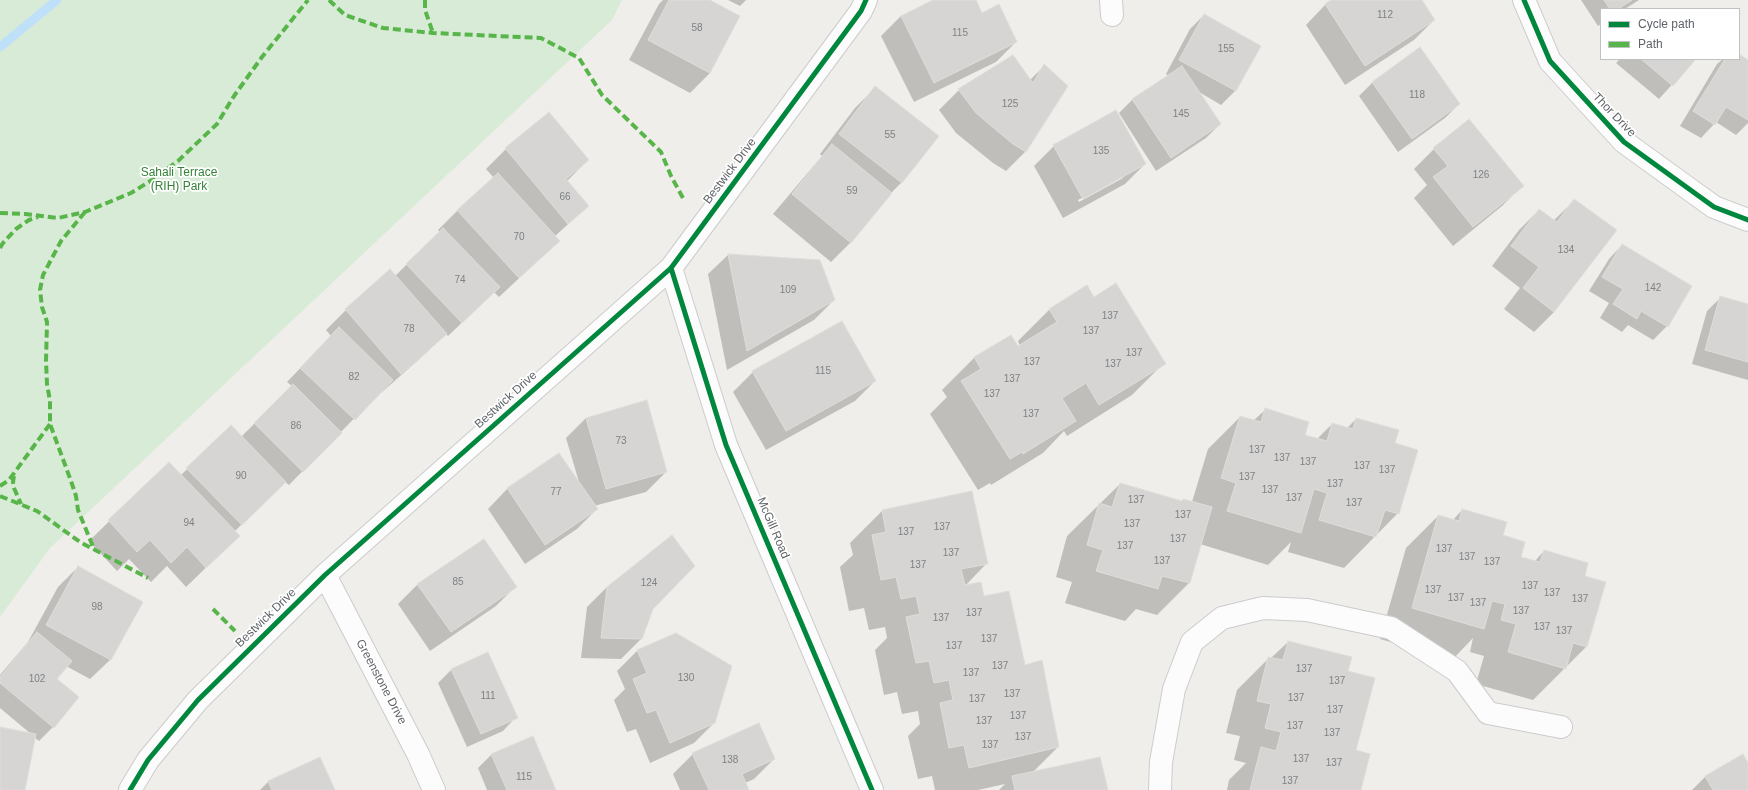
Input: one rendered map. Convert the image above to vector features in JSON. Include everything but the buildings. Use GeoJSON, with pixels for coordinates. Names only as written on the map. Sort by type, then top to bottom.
{"type":"FeatureCollection","features":[{"type":"Feature","properties":{"kind":"street","name":"Bestwick Drive"},"geometry":{"type":"LineString","coordinates":[[130,790],[148,760],[198,700],[325,575],[671,268],[857,16],[866,0]]}},
{"type":"Feature","properties":{"kind":"street","name":"Thor Drive"},"geometry":{"type":"LineString","coordinates":[[1524,0],[1550,61],[1624,142],[1714,207],[1748,220]]}},
{"type":"Feature","properties":{"kind":"street","name":"McGill Road"},"geometry":{"type":"LineString","coordinates":[[671,268],[726,445],[872,790]]}},
{"type":"Feature","properties":{"kind":"street","name":"Greenstone Drive"},"geometry":{"type":"LineString","coordinates":[[325,575],[418,754],[434,790]]}},
{"type":"Feature","properties":{"kind":"street"},"geometry":{"type":"LineString","coordinates":[[1160,790],[1161,762],[1174,688],[1192,642],[1222,618],[1263,608],[1307,610],[1391,628],[1457,671],[1488,713],[1561,727]]}},
{"type":"Feature","properties":{"kind":"green space","name":"Sahali Terrace (RIH) Park"},"geometry":{"type":"Polygon","coordinates":[[[0,0],[622,0],[612,20],[50,548],[0,617],[0,0]]]}},
{"type":"Feature","properties":{"kind":"waterway"},"geometry":{"type":"LineString","coordinates":[[0,47],[57,0]]}},
{"type":"Feature","properties":{"kind":"marked path"},"geometry":{"type":"LineString","coordinates":[[0,213],[58,218],[85,212],[131,193],[152,180],[178,161],[217,124],[234,96],[262,57],[308,0]]}},
{"type":"Feature","properties":{"kind":"marked path"},"geometry":{"type":"LineString","coordinates":[[329,0],[345,15],[383,28],[433,33],[541,38],[579,58],[602,95],[661,152],[671,176],[683,198]]}},
{"type":"Feature","properties":{"kind":"marked path"},"geometry":{"type":"LineString","coordinates":[[425,0],[425,10],[433,33]]}},
{"type":"Feature","properties":{"kind":"marked path"},"geometry":{"type":"LineString","coordinates":[[85,212],[61,241],[43,275],[40,290],[42,307],[47,322],[46,361],[47,384],[50,401],[50,424],[76,496],[78,510],[94,549]]}},
{"type":"Feature","properties":{"kind":"marked path"},"geometry":{"type":"LineString","coordinates":[[0,248],[16,229],[29,220],[38,217]]}},
{"type":"Feature","properties":{"kind":"marked path"},"geometry":{"type":"LineString","coordinates":[[0,486],[9,480],[50,424]]}},
{"type":"Feature","properties":{"kind":"marked path"},"geometry":{"type":"LineString","coordinates":[[14,476],[14,488],[21,504]]}},
{"type":"Feature","properties":{"kind":"marked path"},"geometry":{"type":"LineString","coordinates":[[0,496],[37,511],[80,542],[148,578]]}},
{"type":"Feature","properties":{"kind":"marked path"},"geometry":{"type":"LineString","coordinates":[[213,609],[235,631]]}},
{"type":"Feature","properties":{"kind":"cycle path"},"geometry":{"type":"LineString","coordinates":[[130,790],[148,760],[198,700],[325,575],[671,268],[861,11],[866,0]]}},
{"type":"Feature","properties":{"kind":"cycle path"},"geometry":{"type":"LineString","coordinates":[[1524,0],[1550,61],[1624,142],[1714,207],[1748,220]]}},
{"type":"Feature","properties":{"kind":"cycle path"},"geometry":{"type":"LineString","coordinates":[[671,268],[726,445],[872,790]]}}]}
